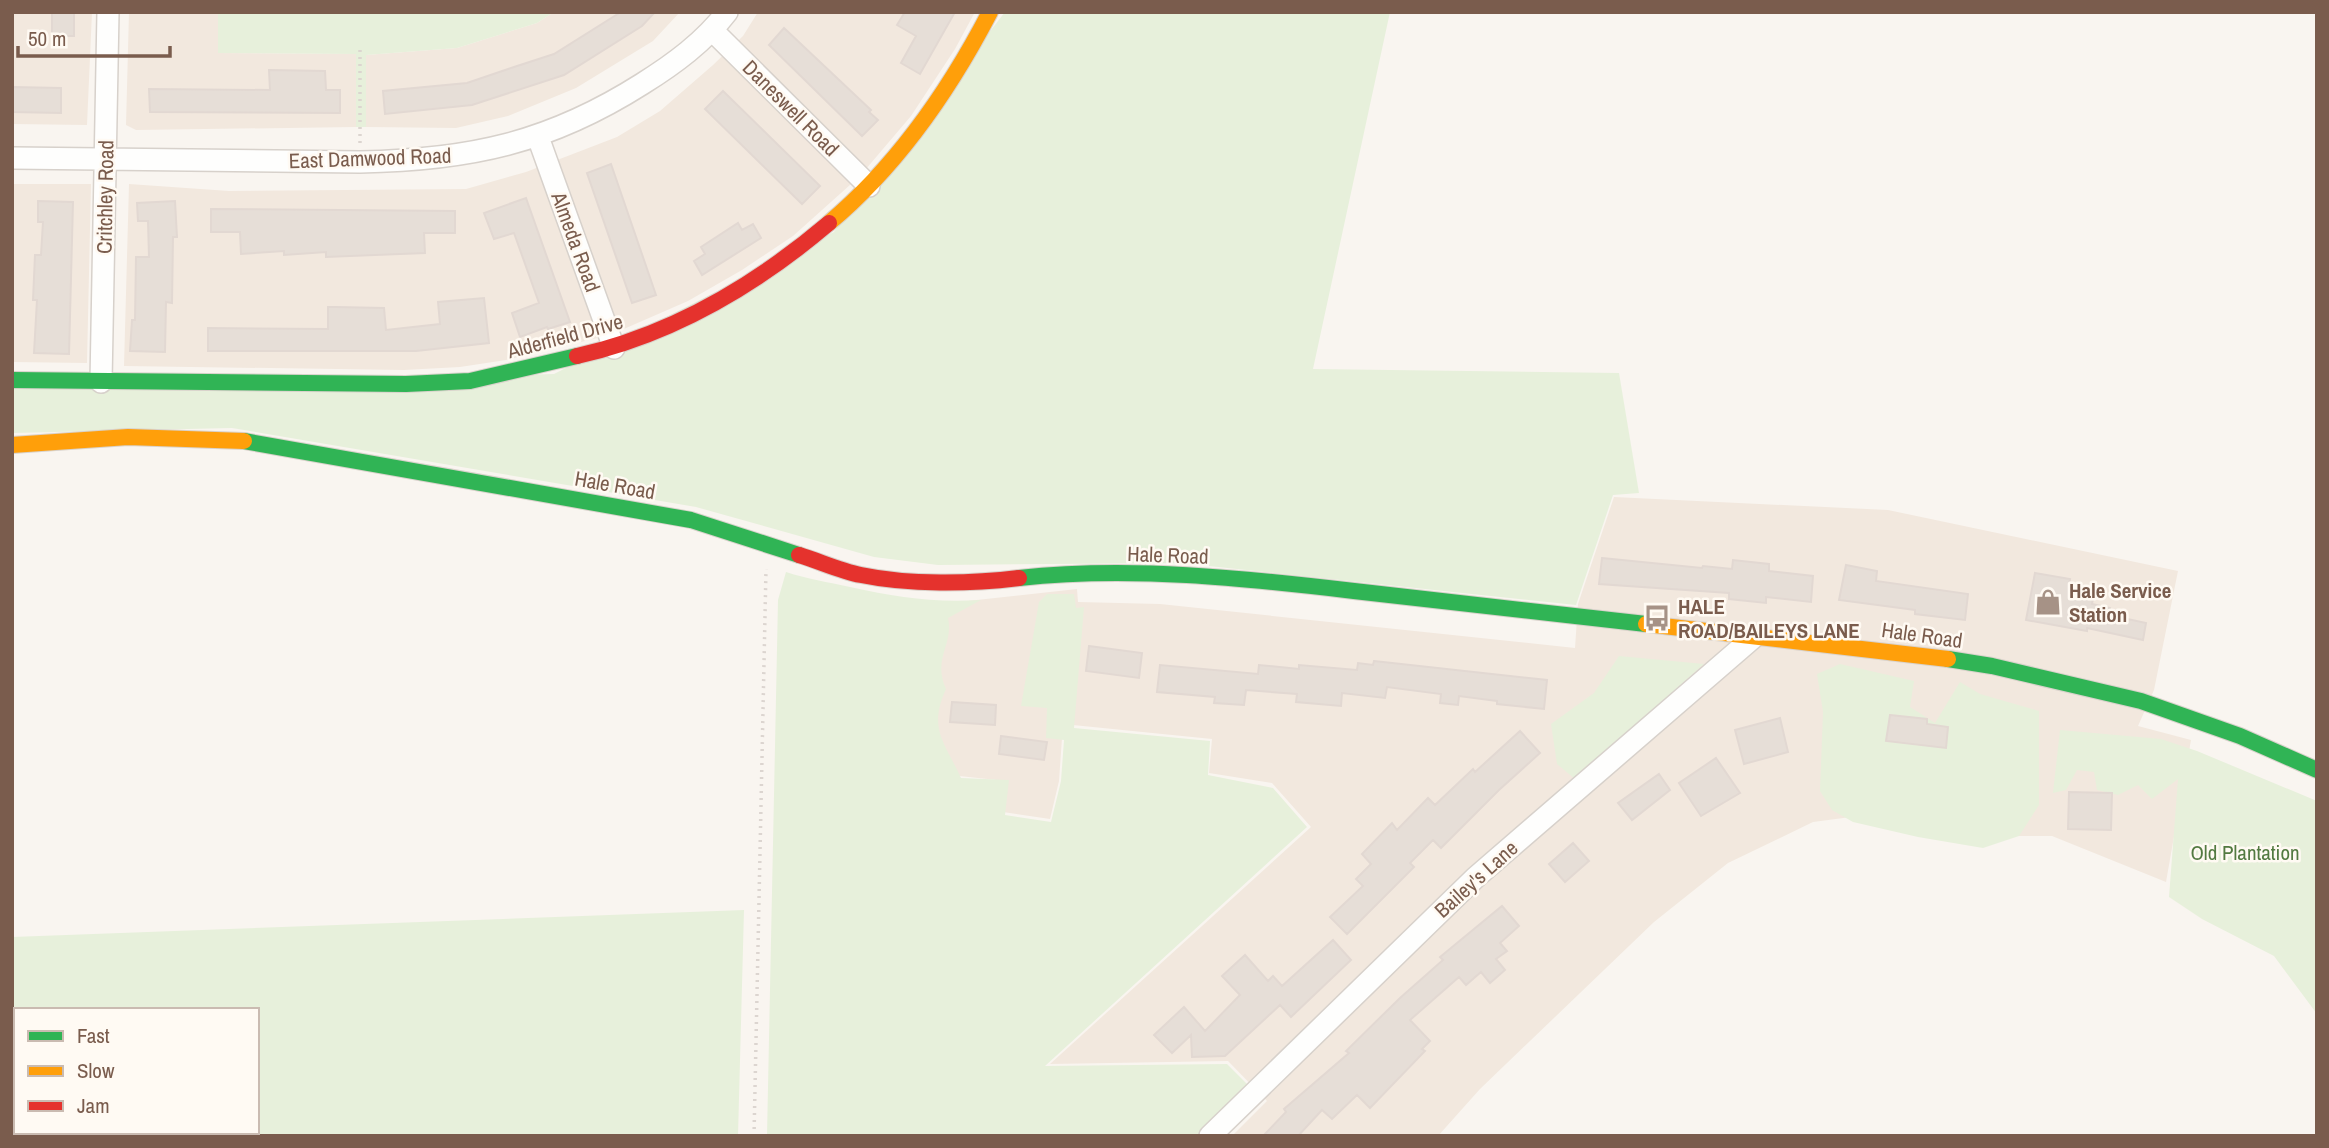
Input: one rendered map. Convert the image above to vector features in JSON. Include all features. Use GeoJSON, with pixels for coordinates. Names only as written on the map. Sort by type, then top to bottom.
{"type":"FeatureCollection","features":[{"type":"Feature","properties":{"kind":"street","name":"Critchley Road"},"geometry":{"type":"LineString","coordinates":[[101,382],[108,12]]}},
{"type":"Feature","properties":{"kind":"street","name":"East Damwood Road"},"geometry":{"type":"LineString","coordinates":[[12,158],[396,162],[477,153],[538,137],[597,111],[668,68],[713,31],[727,12]]}},
{"type":"Feature","properties":{"kind":"street","name":"Alderfield Drive"},"geometry":{"type":"LineString","coordinates":[[12,380],[406,384],[470,381],[614,348],[693,315],[731,295],[805,244],[869,186],[911,139],[964,62],[990,12]]}},
{"type":"Feature","properties":{"kind":"street","name":"Daneswell Road"},"geometry":{"type":"LineString","coordinates":[[713,31],[869,186]]}},
{"type":"Feature","properties":{"kind":"street","name":"Almeda Road"},"geometry":{"type":"LineString","coordinates":[[538,137],[614,348]]}},
{"type":"Feature","properties":{"kind":"street","name":"Hale Road"},"geometry":{"type":"LineString","coordinates":[[12,445],[128,437],[253,441],[691,520],[861,575],[985,582],[1047,575],[1163,574],[1290,584],[1918,654],[1992,666],[2141,701],[2241,736],[2317,770]]}},
{"type":"Feature","properties":{"kind":"street","name":"Bailey's Lane"},"geometry":{"type":"LineString","coordinates":[[1210,1136],[1475,878],[1755,636]]}},
{"type":"Feature","properties":{"kind":"path"},"geometry":{"type":"LineString","coordinates":[[359,162],[360,45]]}},
{"type":"Feature","properties":{"kind":"path"},"geometry":{"type":"LineString","coordinates":[[754,1136],[766,545]]}},
{"type":"Feature","properties":{"kind":"shaded area"},"geometry":{"type":"Polygon","coordinates":[[[12,12],[92,12],[87,125],[12,124],[12,12]]]}},
{"type":"Feature","properties":{"kind":"shaded area"},"geometry":{"type":"Polygon","coordinates":[[[129,12],[218,12],[218,53],[356,54],[356,127],[136,130],[126,125],[129,12]]]}},
{"type":"Feature","properties":{"kind":"shaded area"},"geometry":{"type":"Polygon","coordinates":[[[554,12],[680,12],[653,41],[576,88],[508,116],[456,128],[366,127],[366,55],[457,48],[537,23],[554,12]]]}},
{"type":"Feature","properties":{"kind":"shaded area"},"geometry":{"type":"Polygon","coordinates":[[[758,12],[975,12],[955,49],[911,116],[860,176],[793,236],[688,301],[610,335],[506,360],[460,367],[404,370],[124,366],[129,184],[229,191],[466,189],[526,172],[617,137],[660,111],[743,36],[758,12]]]}},
{"type":"Feature","properties":{"kind":"shaded area"},"geometry":{"type":"Polygon","coordinates":[[[12,184],[91,184],[87,363],[12,362],[12,184]]]}},
{"type":"Feature","properties":{"kind":"shaded area"},"geometry":{"type":"Polygon","coordinates":[[[1614,497],[1888,510],[2178,571],[2154,690],[2138,726],[2191,740],[2166,882],[2052,836],[1933,836],[1851,817],[1813,822],[1728,863],[1654,922],[1480,1089],[1438,1136],[1232,1136],[1267,1101],[1228,1061],[1050,1064],[1311,827],[1272,783],[1209,773],[1212,739],[1063,724],[1059,781],[1050,819],[1003,812],[1006,781],[922,772],[940,604],[1077,589],[1078,602],[1160,604],[1575,648],[1578,604],[1614,497]]]}},
{"type":"Feature","properties":{"kind":"green space"},"geometry":{"type":"Polygon","coordinates":[[[218,12],[554,12],[537,23],[457,48],[366,55],[366,127],[356,127],[356,54],[218,53],[218,12]]]}},
{"type":"Feature","properties":{"kind":"green space"},"geometry":{"type":"Polygon","coordinates":[[[1005,12],[1390,12],[1313,369],[1619,373],[1639,493],[1613,495],[1576,605],[1181,563],[938,565],[874,557],[696,507],[232,428],[12,433],[12,389],[554,374],[834,232],[1005,12]]]}},
{"type":"Feature","properties":{"kind":"green space"},"geometry":{"type":"Polygon","coordinates":[[[786,572],[899,596],[946,601],[981,600],[948,618],[948,636],[941,669],[946,689],[938,715],[938,725],[940,735],[961,778],[1009,780],[1005,815],[1051,822],[1061,781],[1064,740],[1046,738],[1047,708],[1021,706],[1039,602],[1047,594],[1074,594],[1076,608],[1084,607],[1074,728],[1210,741],[1208,775],[1273,788],[1307,827],[1045,1066],[1227,1064],[1250,1087],[1198,1136],[767,1136],[778,600],[786,572]]]}},
{"type":"Feature","properties":{"kind":"green space"},"geometry":{"type":"Polygon","coordinates":[[[1619,656],[1704,664],[1575,779],[1557,764],[1551,724],[1594,693],[1619,656]]]}},
{"type":"Feature","properties":{"kind":"green space"},"geometry":{"type":"Polygon","coordinates":[[[1840,664],[1914,681],[1910,707],[1935,723],[1960,682],[1980,694],[2039,711],[2039,805],[2019,836],[1983,848],[1853,822],[1832,810],[1820,791],[1823,712],[1817,674],[1840,664]]]}},
{"type":"Feature","properties":{"kind":"green space","name":"Old Plantation"},"geometry":{"type":"Polygon","coordinates":[[[2060,730],[2161,739],[2197,751],[2317,801],[2317,1014],[2274,956],[2202,919],[2169,897],[2178,779],[2152,799],[2138,785],[2118,795],[2097,790],[2094,772],[2077,770],[2066,790],[2053,793],[2060,730]]]}},
{"type":"Feature","properties":{"kind":"green space"},"geometry":{"type":"Polygon","coordinates":[[[744,910],[738,1136],[12,1136],[12,937],[744,910]]]}},
{"type":"Feature","properties":{"kind":"building"},"geometry":{"type":"Polygon","coordinates":[[[52,12],[74,12],[74,36],[52,36],[52,12]]]}},
{"type":"Feature","properties":{"kind":"building"},"geometry":{"type":"Polygon","coordinates":[[[621,12],[655,12],[642,26],[564,75],[472,105],[385,114],[383,91],[467,83],[554,54],[621,12]]]}},
{"type":"Feature","properties":{"kind":"building"},"geometry":{"type":"Polygon","coordinates":[[[905,12],[955,12],[920,74],[901,63],[916,36],[897,25],[905,12]]]}},
{"type":"Feature","properties":{"kind":"building"},"geometry":{"type":"Polygon","coordinates":[[[784,28],[871,110],[869,112],[878,120],[862,136],[769,45],[784,28]]]}},
{"type":"Feature","properties":{"kind":"building"},"geometry":{"type":"Polygon","coordinates":[[[269,70],[325,71],[326,90],[340,90],[340,113],[150,112],[149,89],[270,90],[269,70]]]}},
{"type":"Feature","properties":{"kind":"building"},"geometry":{"type":"Polygon","coordinates":[[[12,87],[61,88],[61,113],[12,112],[12,87]]]}},
{"type":"Feature","properties":{"kind":"building"},"geometry":{"type":"Polygon","coordinates":[[[723,91],[820,186],[802,204],[705,109],[723,91]]]}},
{"type":"Feature","properties":{"kind":"building"},"geometry":{"type":"Polygon","coordinates":[[[611,164],[656,295],[632,303],[587,173],[611,164]]]}},
{"type":"Feature","properties":{"kind":"building"},"geometry":{"type":"Polygon","coordinates":[[[526,198],[570,322],[520,337],[512,313],[539,303],[514,233],[494,239],[484,213],[526,198]]]}},
{"type":"Feature","properties":{"kind":"building"},"geometry":{"type":"Polygon","coordinates":[[[38,201],[73,202],[69,354],[34,353],[37,300],[33,300],[35,255],[41,255],[43,222],[38,222],[38,201]]]}},
{"type":"Feature","properties":{"kind":"building"},"geometry":{"type":"Polygon","coordinates":[[[175,201],[177,237],[173,237],[172,303],[166,302],[165,352],[130,351],[132,320],[135,320],[136,257],[149,257],[148,221],[138,221],[137,203],[175,201]]]}},
{"type":"Feature","properties":{"kind":"building"},"geometry":{"type":"Polygon","coordinates":[[[211,209],[455,211],[455,233],[424,233],[425,253],[326,257],[326,252],[241,254],[240,232],[211,232],[211,209]]]}},
{"type":"Feature","properties":{"kind":"building"},"geometry":{"type":"Polygon","coordinates":[[[738,223],[742,230],[753,224],[761,238],[702,275],[694,261],[705,254],[701,247],[738,223]]]}},
{"type":"Feature","properties":{"kind":"building"},"geometry":{"type":"Polygon","coordinates":[[[484,298],[489,343],[416,351],[208,351],[208,328],[328,329],[328,307],[336,307],[384,308],[386,330],[440,324],[438,302],[484,298]]]}},
{"type":"Feature","properties":{"kind":"building"},"geometry":{"type":"Polygon","coordinates":[[[1602,558],[1702,568],[1732,569],[1733,560],[1769,564],[1769,571],[1813,576],[1811,602],[1766,597],[1766,603],[1729,599],[1729,593],[1599,584],[1602,558]]]}},
{"type":"Feature","properties":{"kind":"building"},"geometry":{"type":"Polygon","coordinates":[[[1846,565],[1877,571],[1876,581],[1968,594],[1965,620],[1839,600],[1846,565]]]}},
{"type":"Feature","properties":{"kind":"building"},"geometry":{"type":"Polygon","coordinates":[[[2035,573],[2070,579],[2069,584],[2095,588],[2092,604],[2110,608],[2109,615],[2146,623],[2143,640],[2087,628],[2087,631],[2026,620],[2035,573]]]}},
{"type":"Feature","properties":{"kind":"building"},"geometry":{"type":"Polygon","coordinates":[[[1089,646],[1142,653],[1139,678],[1086,671],[1089,646]]]}},
{"type":"Feature","properties":{"kind":"building"},"geometry":{"type":"Polygon","coordinates":[[[1374,661],[1547,680],[1544,709],[1497,704],[1497,701],[1459,696],[1458,705],[1440,703],[1441,694],[1387,687],[1385,698],[1342,693],[1341,706],[1296,702],[1297,694],[1246,690],[1244,705],[1214,703],[1215,697],[1157,692],[1160,665],[1258,674],[1259,665],[1357,670],[1358,663],[1373,665],[1374,661]]]}},
{"type":"Feature","properties":{"kind":"building"},"geometry":{"type":"Polygon","coordinates":[[[952,702],[996,705],[995,725],[950,722],[952,702]]]}},
{"type":"Feature","properties":{"kind":"building"},"geometry":{"type":"Polygon","coordinates":[[[1890,715],[1927,719],[1927,724],[1948,727],[1946,748],[1886,741],[1890,715]]]}},
{"type":"Feature","properties":{"kind":"building"},"geometry":{"type":"Polygon","coordinates":[[[1780,718],[1788,752],[1744,764],[1735,730],[1780,718]]]}},
{"type":"Feature","properties":{"kind":"building"},"geometry":{"type":"Polygon","coordinates":[[[1520,731],[1540,753],[1441,848],[1433,840],[1410,863],[1414,867],[1347,934],[1330,917],[1363,886],[1356,879],[1371,864],[1362,854],[1392,823],[1397,830],[1428,798],[1435,805],[1473,769],[1475,772],[1520,731]]]}},
{"type":"Feature","properties":{"kind":"building"},"geometry":{"type":"Polygon","coordinates":[[[1001,736],[1047,742],[1044,760],[999,754],[1001,736]]]}},
{"type":"Feature","properties":{"kind":"building"},"geometry":{"type":"Polygon","coordinates":[[[1716,758],[1740,793],[1701,816],[1679,783],[1716,758]]]}},
{"type":"Feature","properties":{"kind":"building"},"geometry":{"type":"Polygon","coordinates":[[[1659,774],[1670,790],[1632,820],[1618,803],[1659,774]]]}},
{"type":"Feature","properties":{"kind":"building"},"geometry":{"type":"Polygon","coordinates":[[[2069,792],[2112,793],[2111,830],[2068,829],[2069,792]]]}},
{"type":"Feature","properties":{"kind":"building"},"geometry":{"type":"Polygon","coordinates":[[[1573,843],[1589,861],[1565,882],[1549,864],[1573,843]]]}},
{"type":"Feature","properties":{"kind":"building"},"geometry":{"type":"Polygon","coordinates":[[[1502,906],[1519,926],[1500,943],[1507,951],[1496,959],[1505,970],[1490,983],[1481,972],[1466,985],[1459,977],[1410,1020],[1430,1041],[1422,1049],[1425,1051],[1370,1108],[1357,1095],[1332,1119],[1322,1110],[1298,1136],[1263,1136],[1286,1112],[1284,1109],[1349,1053],[1346,1051],[1443,960],[1440,957],[1502,906]]]}},
{"type":"Feature","properties":{"kind":"building"},"geometry":{"type":"Polygon","coordinates":[[[1333,940],[1351,960],[1291,1017],[1280,1005],[1225,1056],[1192,1057],[1191,1035],[1172,1053],[1154,1035],[1184,1007],[1205,1031],[1240,995],[1222,976],[1245,955],[1268,981],[1273,976],[1282,986],[1333,940]]]}},
{"type":"Feature","properties":{"kind":"traffic: fast"},"geometry":{"type":"LineString","coordinates":[[12,380],[406,384],[470,381],[577,356]]}},
{"type":"Feature","properties":{"kind":"traffic: fast"},"geometry":{"type":"LineString","coordinates":[[244,441],[691,520],[799,555]]}},
{"type":"Feature","properties":{"kind":"traffic: fast"},"geometry":{"type":"LineString","coordinates":[[1019,578],[1103,573],[1229,578],[1646,624]]}},
{"type":"Feature","properties":{"kind":"traffic: fast"},"geometry":{"type":"LineString","coordinates":[[1948,659],[1992,666],[2141,701],[2240,736],[2317,770]]}},
{"type":"Feature","properties":{"kind":"traffic: slow"},"geometry":{"type":"LineString","coordinates":[[829,223],[877,177],[920,125],[957,70],[990,12]]}},
{"type":"Feature","properties":{"kind":"traffic: slow"},"geometry":{"type":"LineString","coordinates":[[12,445],[128,437],[244,441]]}},
{"type":"Feature","properties":{"kind":"traffic: slow"},"geometry":{"type":"LineString","coordinates":[[1646,624],[1948,659]]}},
{"type":"Feature","properties":{"kind":"traffic: jam"},"geometry":{"type":"LineString","coordinates":[[577,356],[646,335],[711,305],[772,267],[829,223]]}},
{"type":"Feature","properties":{"kind":"traffic: jam"},"geometry":{"type":"LineString","coordinates":[[799,555],[853,573],[899,581],[961,582],[1019,578]]}},
{"type":"Feature","properties":{"kind":"place","name":"Hale Service Station"},"geometry":{"type":"Point","coordinates":[2048,602]}},
{"type":"Feature","properties":{"kind":"place","name":"HALE ROAD/BAILEYS LANE"},"geometry":{"type":"Point","coordinates":[1657,618]}}]}
